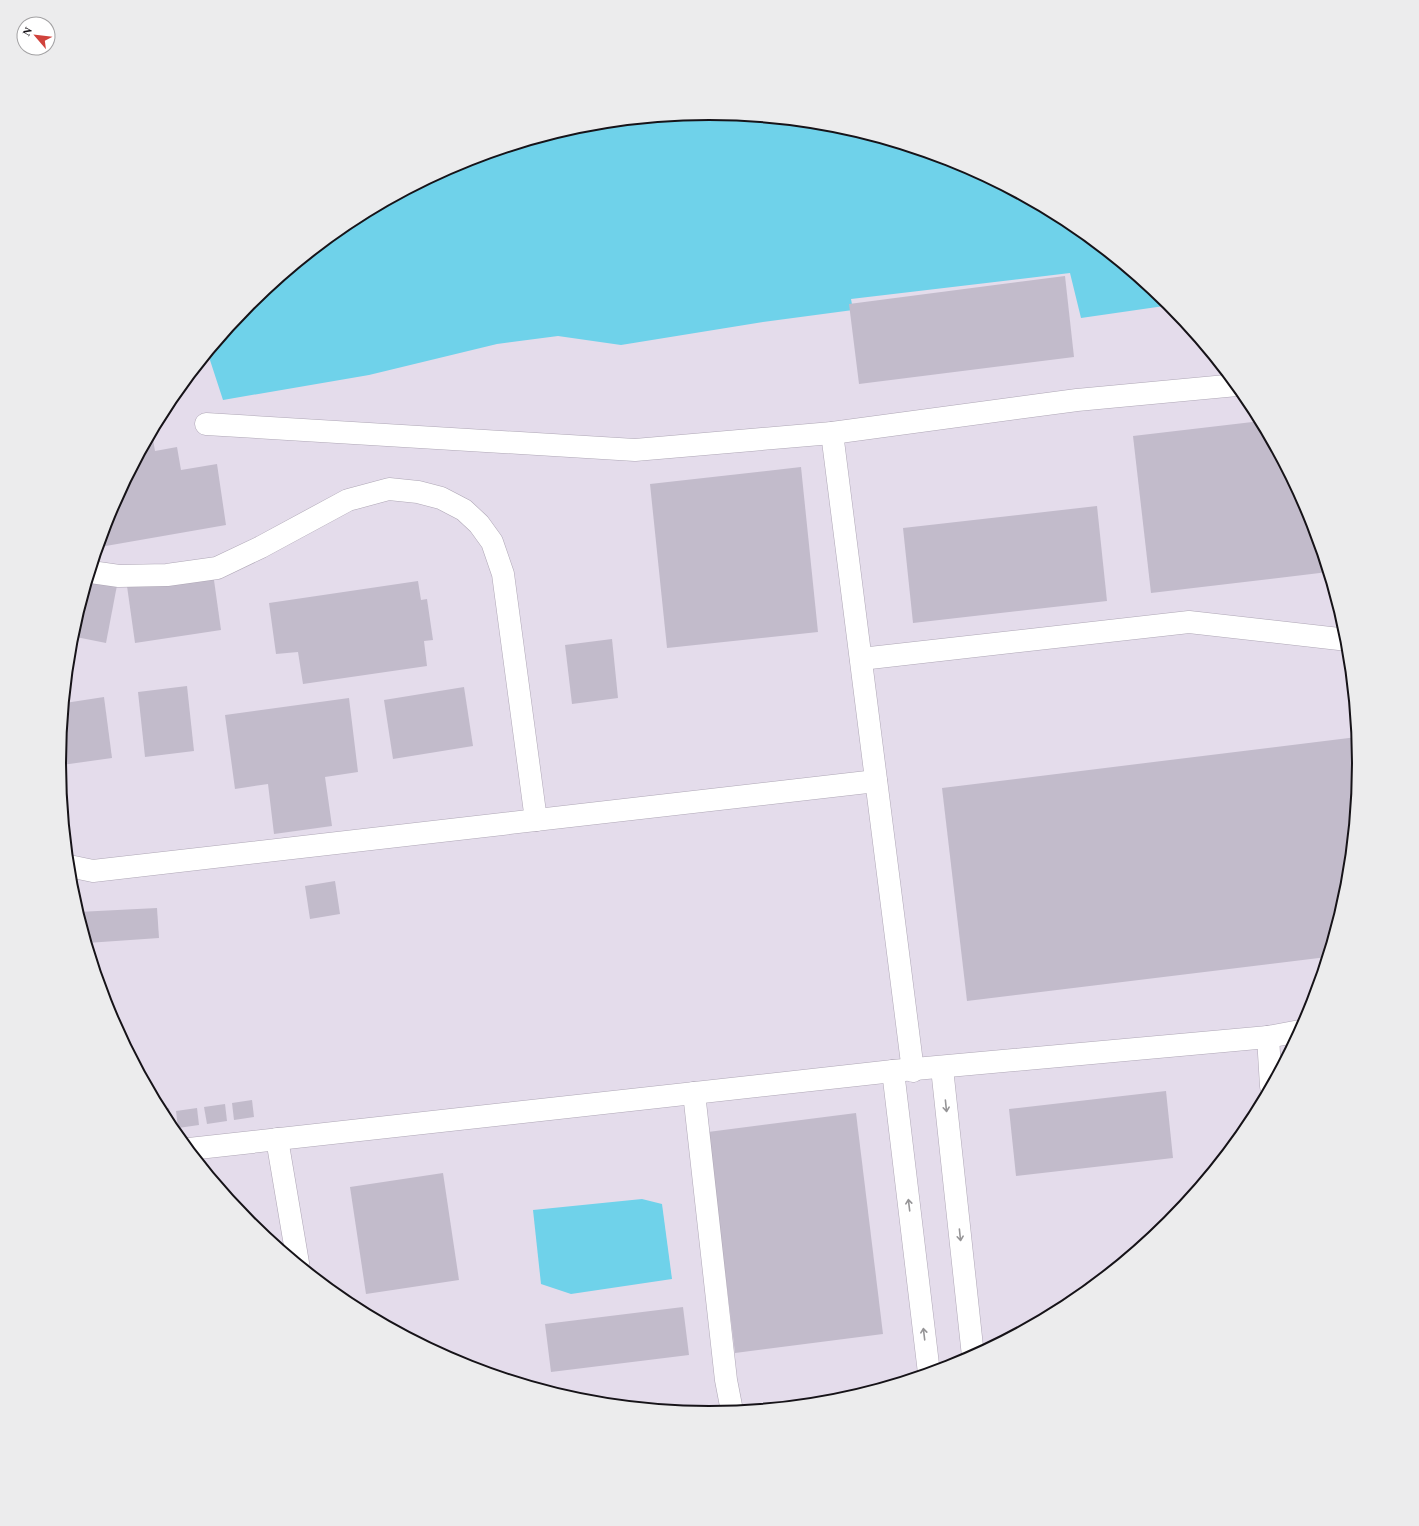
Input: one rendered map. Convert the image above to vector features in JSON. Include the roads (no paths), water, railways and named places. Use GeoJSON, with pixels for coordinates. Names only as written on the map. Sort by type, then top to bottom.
{"type":"FeatureCollection","features":[{"type":"Feature","properties":{"kind":"lane"},"geometry":{"type":"LineString","coordinates":[[206,424],[635,450],[832,434],[1076,400],[1231,386]]}},
{"type":"Feature","properties":{"kind":"lane"},"geometry":{"type":"LineString","coordinates":[[832,434],[876,781],[929,1368]]}},
{"type":"Feature","properties":{"kind":"lane"},"geometry":{"type":"LineString","coordinates":[[95,573],[119,576],[167,575],[217,568],[261,547],[348,500],[389,489],[418,492],[441,498],[458,507],[479,524],[492,542],[503,574],[536,820]]}},
{"type":"Feature","properties":{"kind":"lane"},"geometry":{"type":"LineString","coordinates":[[861,659],[1189,622],[1341,639]]}},
{"type":"Feature","properties":{"kind":"lane"},"geometry":{"type":"LineString","coordinates":[[75,867],[93,871],[876,781]]}},
{"type":"Feature","properties":{"kind":"lane"},"geometry":{"type":"LineString","coordinates":[[194,1148],[694,1093],[903,1071],[1268,1036],[1294,1032]]}},
{"type":"Feature","properties":{"kind":"lane"},"geometry":{"type":"LineString","coordinates":[[1268,1036],[1271,1078]]}},
{"type":"Feature","properties":{"kind":"lane"},"geometry":{"type":"LineString","coordinates":[[942,1068],[973,1350]]}},
{"type":"Feature","properties":{"kind":"lane"},"geometry":{"type":"LineString","coordinates":[[694,1093],[726,1380],[731,1406]]}},
{"type":"Feature","properties":{"kind":"lane"},"geometry":{"type":"LineString","coordinates":[[277,1139],[297,1257]]}},
{"type":"Feature","properties":{"kind":"water"},"geometry":{"type":"Polygon","coordinates":[[[710,120],[752,121],[793,125],[876,141],[916,154],[956,168],[994,186],[1067,228],[1101,252],[1134,279],[1163,306],[1081,318],[1070,273],[851,299],[853,310],[763,322],[621,345],[558,336],[497,344],[369,375],[223,400],[209,359],[254,308],[285,279],[318,252],[352,228],[425,186],[463,168],[543,141],[626,125],[667,121],[710,120]]]}},
{"type":"Feature","properties":{"kind":"water"},"geometry":{"type":"Polygon","coordinates":[[[642,1199],[662,1204],[672,1279],[571,1294],[541,1284],[533,1210],[642,1199]]]}}]}
